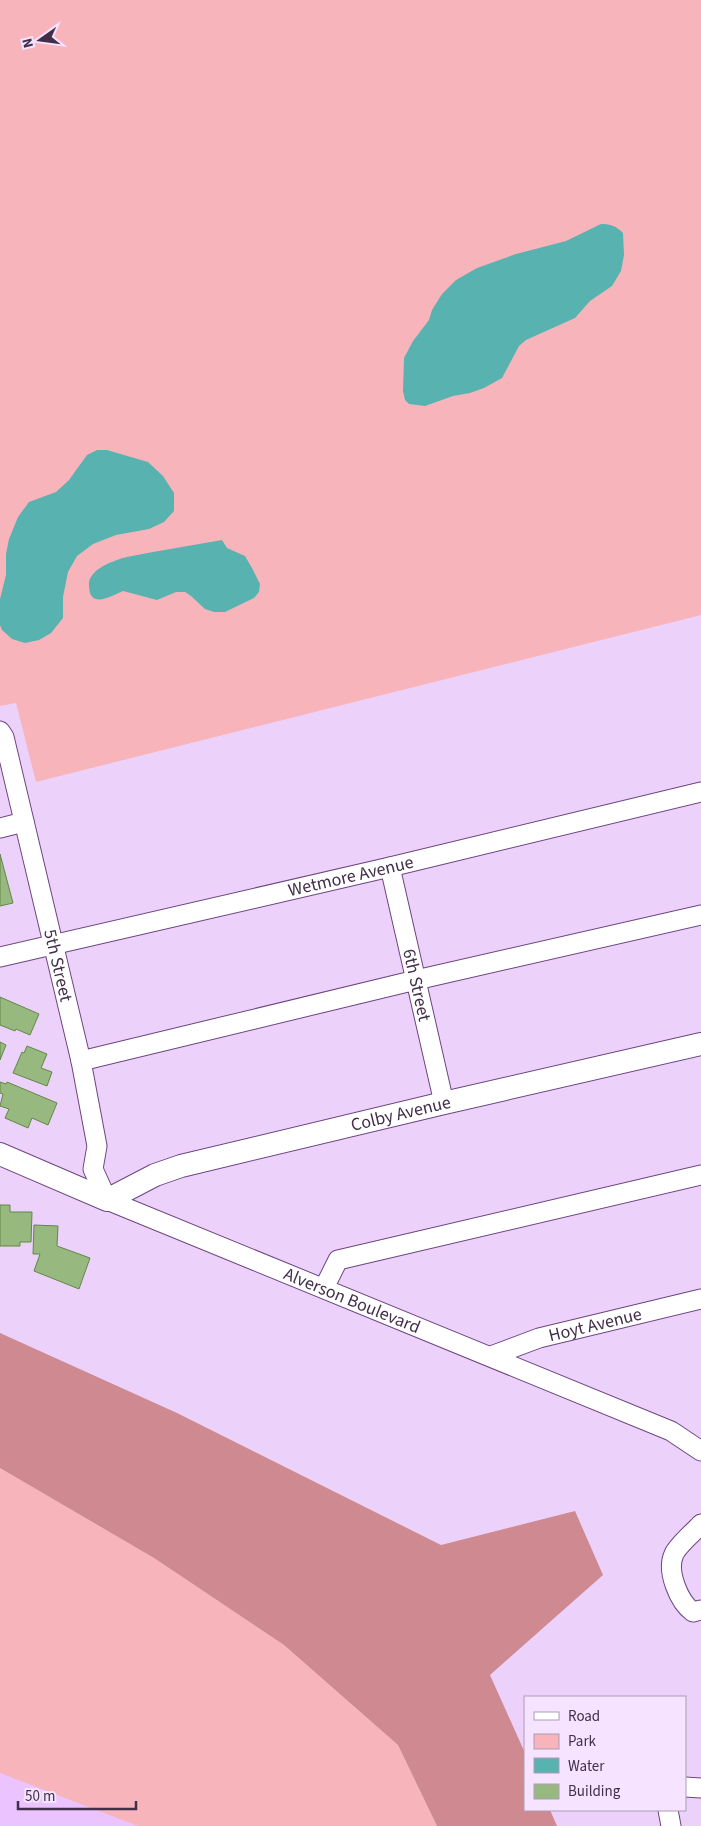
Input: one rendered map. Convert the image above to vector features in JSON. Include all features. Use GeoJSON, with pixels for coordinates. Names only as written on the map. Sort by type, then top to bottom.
{"type":"FeatureCollection","features":[{"type":"Feature","properties":{"kind":"main road","name":"Colby Avenue"},"geometry":{"type":"LineString","coordinates":[[107,1200],[155,1175],[181,1166],[701,1044]]}},
{"type":"Feature","properties":{"kind":"main road","name":"Alverson Boulevard"},"geometry":{"type":"LineString","coordinates":[[0,1154],[107,1200]]}},
{"type":"Feature","properties":{"kind":"street","name":"5th Street"},"geometry":{"type":"LineString","coordinates":[[0,731],[4,737],[80,1061],[96,1146],[93,1169],[107,1200]]}},
{"type":"Feature","properties":{"kind":"street","name":"Wetmore Avenue"},"geometry":{"type":"LineString","coordinates":[[0,957],[390,867],[701,792]]}},
{"type":"Feature","properties":{"kind":"street"},"geometry":{"type":"LineString","coordinates":[[0,828],[24,822]]}},
{"type":"Feature","properties":{"kind":"street","name":"6th Street"},"geometry":{"type":"LineString","coordinates":[[390,867],[444,1103]]}},
{"type":"Feature","properties":{"kind":"street"},"geometry":{"type":"LineString","coordinates":[[80,1061],[416,980],[701,915]]}},
{"type":"Feature","properties":{"kind":"street"},"geometry":{"type":"LineString","coordinates":[[324,1288],[338,1260],[701,1175]]}},
{"type":"Feature","properties":{"kind":"street","name":"Alverson Boulevard"},"geometry":{"type":"LineString","coordinates":[[107,1200],[671,1431],[701,1451]]}},
{"type":"Feature","properties":{"kind":"street","name":"Hoyt Avenue"},"geometry":{"type":"LineString","coordinates":[[491,1356],[539,1338],[701,1299]]}},
{"type":"Feature","properties":{"kind":"street"},"geometry":{"type":"LineString","coordinates":[[701,1524],[674,1553],[672,1563],[672,1574],[680,1596],[693,1612],[701,1610]]}},
{"type":"Feature","properties":{"kind":"street"},"geometry":{"type":"LineString","coordinates":[[686,1787],[701,1788]]}},
{"type":"Feature","properties":{"kind":"street"},"geometry":{"type":"LineString","coordinates":[[668,1811],[671,1826]]}},
{"type":"Feature","properties":{"kind":"shaded area"},"geometry":{"type":"Polygon","coordinates":[[[0,1333],[177,1413],[441,1545],[575,1511],[603,1575],[490,1675],[524,1751],[524,1811],[550,1811],[557,1826],[437,1826],[398,1745],[284,1645],[154,1558],[0,1468],[0,1333]]]}},
{"type":"Feature","properties":{"kind":"shaded area"},"geometry":{"type":"Polygon","coordinates":[[[0,1770],[141,1826],[0,1826],[0,1770]]]}},
{"type":"Feature","properties":{"kind":"green space"},"geometry":{"type":"Polygon","coordinates":[[[0,0],[701,0],[701,615],[36,782],[16,703],[0,706],[0,0]]]}},
{"type":"Feature","properties":{"kind":"green space"},"geometry":{"type":"Polygon","coordinates":[[[0,1468],[154,1558],[284,1645],[398,1745],[437,1826],[138,1826],[0,1773],[0,1468]]]}},
{"type":"Feature","properties":{"kind":"water"},"geometry":{"type":"Polygon","coordinates":[[[601,224],[613,226],[623,233],[624,255],[621,271],[612,286],[590,301],[575,318],[526,340],[519,346],[502,378],[484,388],[425,406],[409,404],[405,400],[403,391],[404,358],[413,341],[429,320],[432,310],[442,294],[456,280],[477,268],[516,254],[566,241],[601,224]]]}},
{"type":"Feature","properties":{"kind":"water"},"geometry":{"type":"Polygon","coordinates":[[[97,450],[107,450],[148,462],[163,476],[174,493],[174,511],[164,522],[149,529],[116,535],[93,544],[77,556],[68,572],[63,597],[63,618],[51,633],[39,640],[25,643],[12,639],[2,630],[0,625],[0,599],[6,575],[6,554],[9,539],[18,517],[29,502],[56,492],[69,480],[87,455],[97,450]]]}},
{"type":"Feature","properties":{"kind":"water"},"geometry":{"type":"Polygon","coordinates":[[[222,540],[227,548],[245,556],[260,584],[259,592],[254,598],[225,612],[214,612],[205,609],[185,592],[176,592],[157,600],[123,591],[102,599],[93,597],[90,593],[89,581],[91,577],[104,565],[132,556],[222,540]]]}},
{"type":"Feature","properties":{"kind":"building"},"geometry":{"type":"Polygon","coordinates":[[[0,854],[13,903],[0,906],[0,854]]]}},
{"type":"Feature","properties":{"kind":"building"},"geometry":{"type":"Polygon","coordinates":[[[0,997],[39,1014],[30,1035],[0,1025],[0,997]]]}},
{"type":"Feature","properties":{"kind":"building"},"geometry":{"type":"Polygon","coordinates":[[[0,1042],[6,1045],[0,1060],[0,1042]]]}},
{"type":"Feature","properties":{"kind":"building"},"geometry":{"type":"Polygon","coordinates":[[[27,1046],[47,1054],[41,1068],[52,1072],[47,1086],[13,1073],[22,1052],[24,1053],[27,1046]]]}},
{"type":"Feature","properties":{"kind":"building"},"geometry":{"type":"Polygon","coordinates":[[[0,1082],[6,1084],[7,1082],[57,1103],[48,1125],[32,1118],[28,1128],[5,1118],[9,1109],[0,1106],[3,1094],[0,1093],[0,1082]]]}},
{"type":"Feature","properties":{"kind":"building"},"geometry":{"type":"Polygon","coordinates":[[[0,1205],[10,1205],[10,1212],[32,1212],[31,1242],[20,1242],[20,1246],[0,1246],[0,1205]]]}},
{"type":"Feature","properties":{"kind":"building"},"geometry":{"type":"Polygon","coordinates":[[[34,1225],[58,1226],[57,1246],[90,1258],[79,1289],[34,1271],[40,1254],[33,1254],[34,1225]]]}}]}
